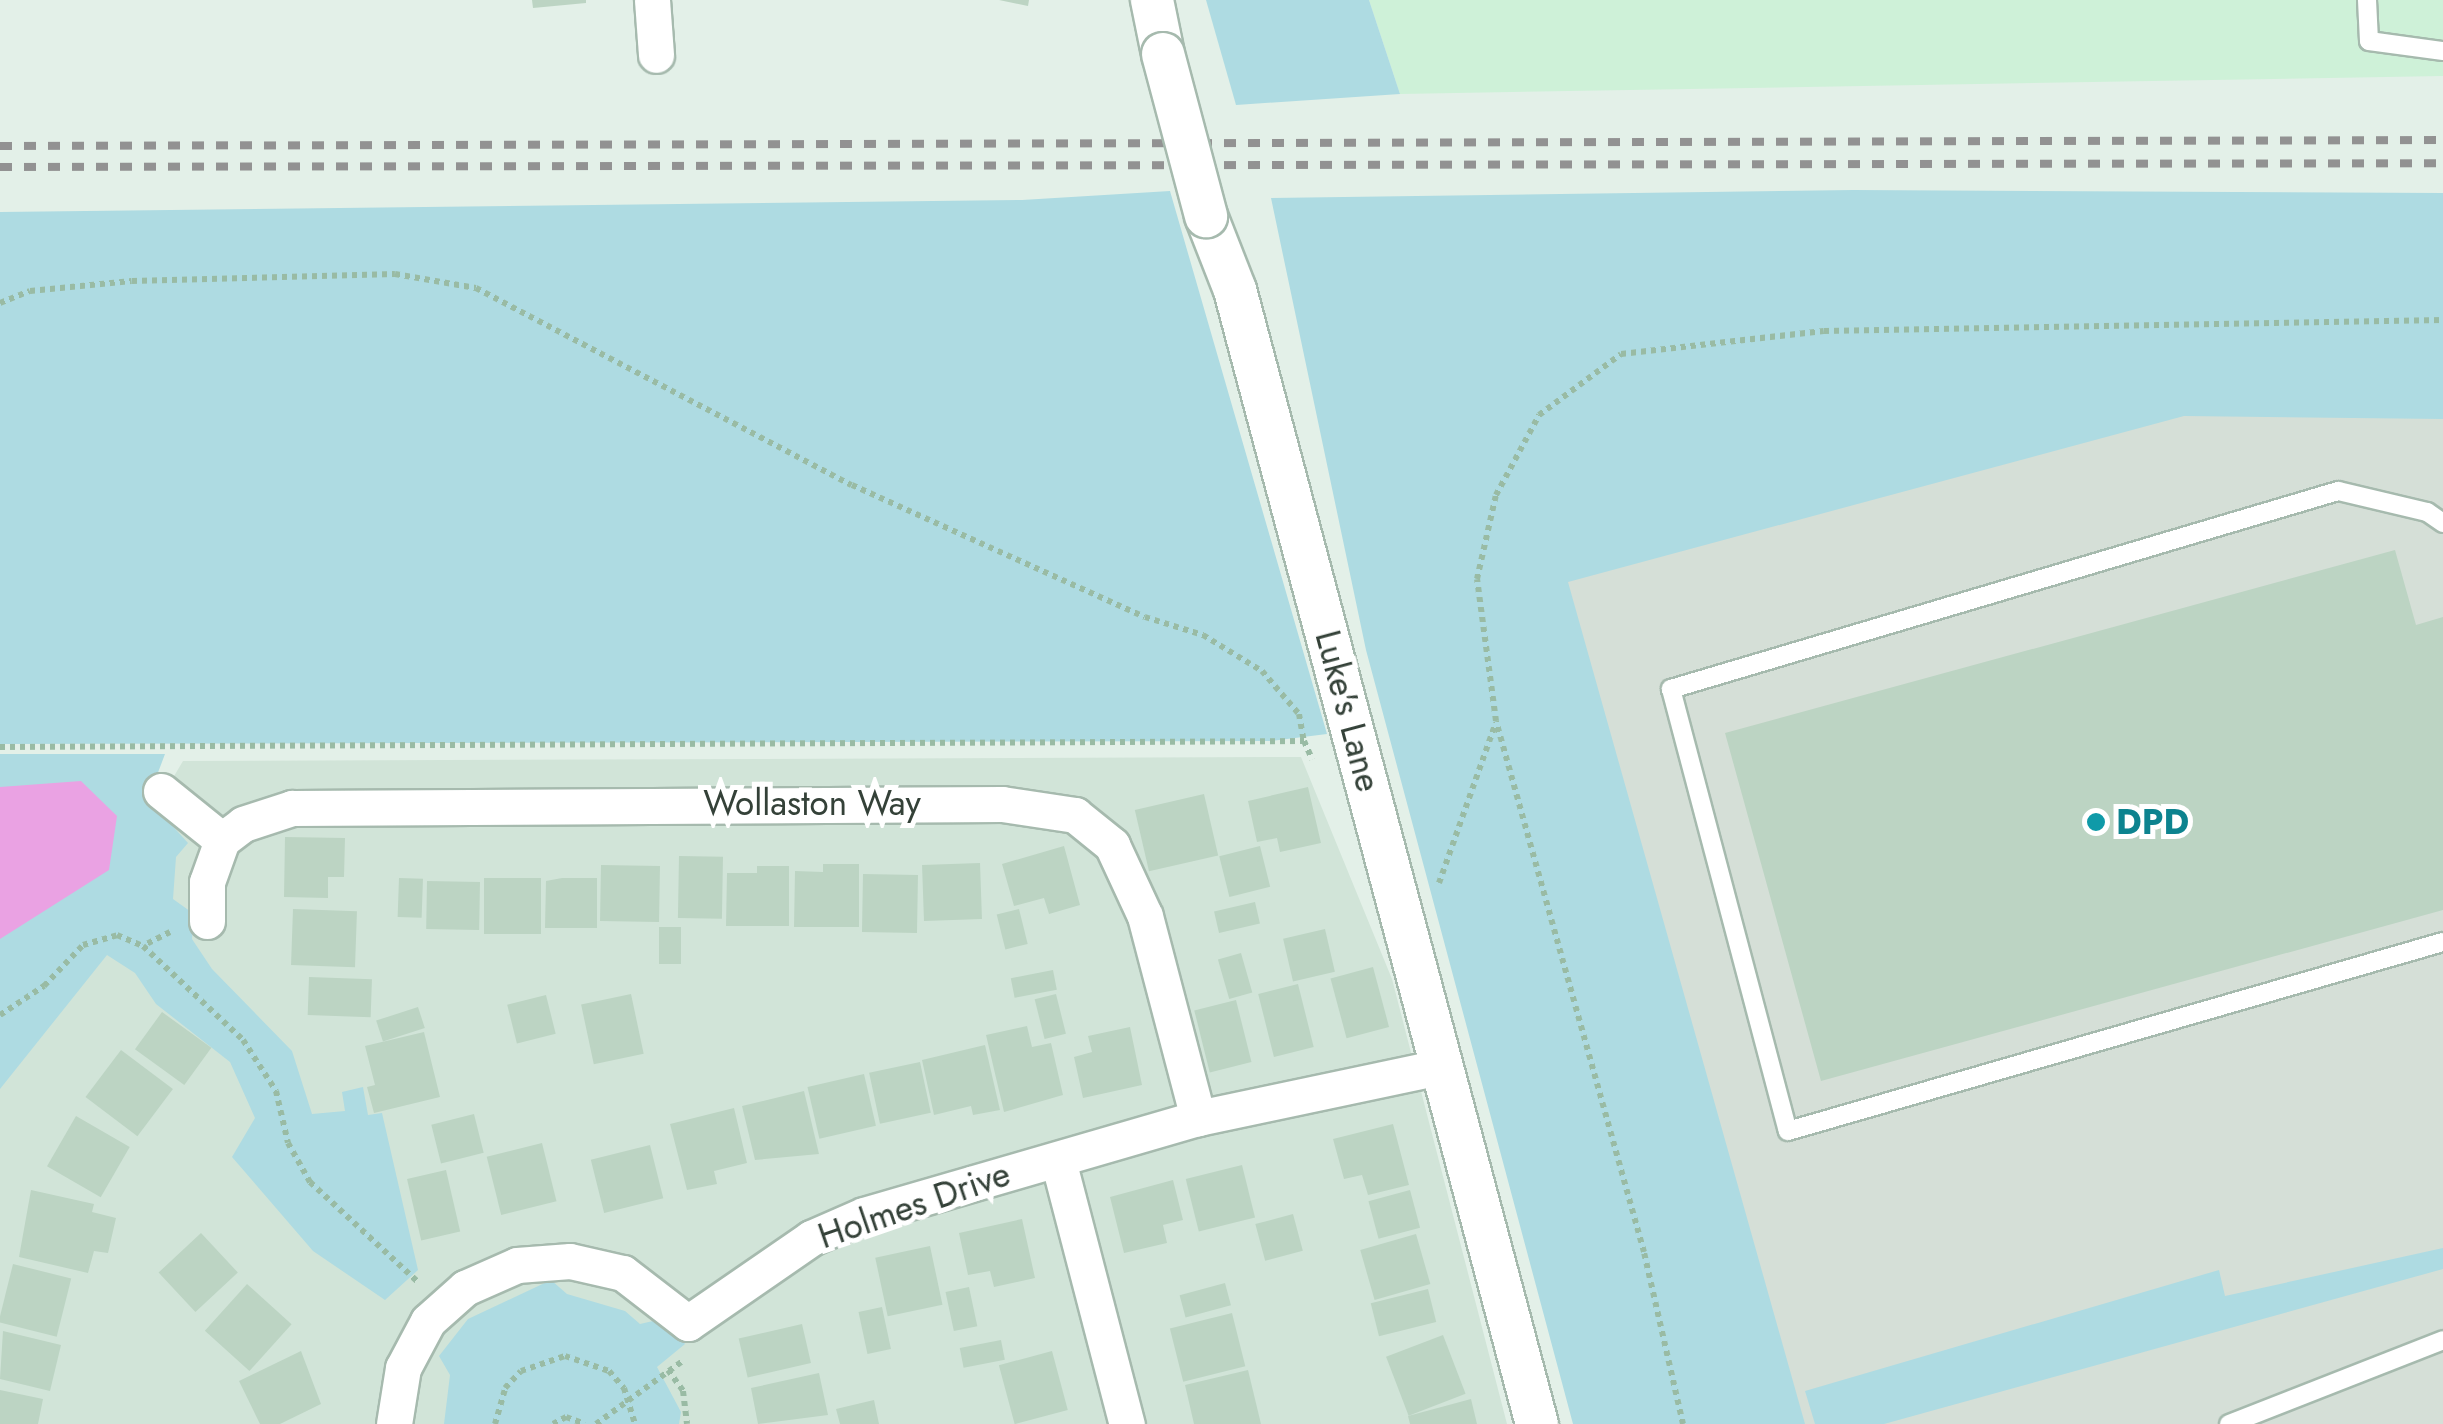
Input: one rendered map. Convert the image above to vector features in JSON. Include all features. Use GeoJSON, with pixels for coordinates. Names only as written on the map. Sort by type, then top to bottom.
{"type":"FeatureCollection","features":[{"type":"Feature","properties":{"kind":"street"},"geometry":{"type":"LineString","coordinates":[[652,0],[656,55]]}},
{"type":"Feature","properties":{"kind":"street","name":"Luke's Lane"},"geometry":{"type":"LineString","coordinates":[[1152,0],[1206,216],[1235,290],[1537,1424]]}},
{"type":"Feature","properties":{"kind":"street"},"geometry":{"type":"LineString","coordinates":[[161,791],[222,840],[193,926]]}},
{"type":"Feature","properties":{"kind":"street","name":"Wollaston Way"},"geometry":{"type":"LineString","coordinates":[[222,840],[243,824],[292,808],[983,804],[1074,816],[1112,845],[1145,916],[1198,1118]]}},
{"type":"Feature","properties":{"kind":"street","name":"Holmes Drive"},"geometry":{"type":"LineString","coordinates":[[394,1424],[403,1368],[445,1303],[517,1264],[570,1261],[623,1273],[688,1322],[811,1238],[965,1182],[1058,1160],[1198,1118],[1440,1068]]}},
{"type":"Feature","properties":{"kind":"street"},"geometry":{"type":"LineString","coordinates":[[1058,1160],[1127,1424]]}},
{"type":"Feature","properties":{"kind":"lane"},"geometry":{"type":"LineString","coordinates":[[2367,0],[2369,40],[2443,51]]}},
{"type":"Feature","properties":{"kind":"lane"},"geometry":{"type":"LineString","coordinates":[[2443,523],[2427,512],[2338,491],[1670,689],[1788,1131],[2443,942]]}},
{"type":"Feature","properties":{"kind":"lane"},"geometry":{"type":"LineString","coordinates":[[2229,1424],[2443,1340]]}},
{"type":"Feature","properties":{"kind":"path"},"geometry":{"type":"LineString","coordinates":[[0,303],[30,291],[132,281],[395,274],[476,288],[852,485],[1144,616],[1203,635],[1262,672],[1299,714],[1304,741]]}},
{"type":"Feature","properties":{"kind":"path"},"geometry":{"type":"LineString","coordinates":[[1413,954],[1496,721]]}},
{"type":"Feature","properties":{"kind":"path"},"geometry":{"type":"LineString","coordinates":[[143,946],[163,932],[193,926]]}},
{"type":"Feature","properties":{"kind":"path"},"geometry":{"type":"LineString","coordinates":[[0,1015],[44,986],[84,945],[118,936],[143,946],[243,1040],[276,1091],[288,1143],[310,1182],[361,1234],[445,1303]]}},
{"type":"Feature","properties":{"kind":"path"},"geometry":{"type":"LineString","coordinates":[[596,1424],[691,1356]]}},
{"type":"Feature","properties":{"kind":"path"},"geometry":{"type":"LineString","coordinates":[[495,1424],[506,1388],[542,1360],[588,1360],[608,1371],[628,1398],[635,1424]]}},
{"type":"Feature","properties":{"kind":"path"},"geometry":{"type":"LineString","coordinates":[[668,1370],[683,1391],[687,1424]]}},
{"type":"Feature","properties":{"kind":"path"},"geometry":{"type":"LineString","coordinates":[[554,1424],[566,1417],[585,1424]]}},
{"type":"Feature","properties":{"kind":"shaded area"},"geometry":{"type":"Polygon","coordinates":[[[1206,0],[1369,0],[1400,94],[1236,105],[1206,0]]]}},
{"type":"Feature","properties":{"kind":"shaded area"},"geometry":{"type":"Polygon","coordinates":[[[1369,0],[2443,0],[2443,76],[1400,94],[1369,0]]]}},
{"type":"Feature","properties":{"kind":"shaded area"},"geometry":{"type":"Polygon","coordinates":[[[1853,190],[2443,193],[2443,419],[2184,416],[1568,582],[1805,1424],[1573,1424],[1366,650],[1271,198],[1853,190]]]}},
{"type":"Feature","properties":{"kind":"shaded area"},"geometry":{"type":"Polygon","coordinates":[[[1170,191],[1327,734],[1271,741],[0,744],[0,212],[1022,200],[1170,191]]]}},
{"type":"Feature","properties":{"kind":"shaded area"},"geometry":{"type":"Polygon","coordinates":[[[2443,329],[2443,1424],[1709,1424],[1575,935],[1554,417],[2443,329]]]}},
{"type":"Feature","properties":{"kind":"shaded area"},"geometry":{"type":"Polygon","coordinates":[[[0,754],[165,754],[148,799],[188,843],[176,857],[173,899],[194,914],[192,939],[212,969],[292,1051],[312,1114],[345,1111],[342,1092],[363,1087],[368,1115],[382,1113],[418,1270],[385,1300],[313,1251],[232,1157],[255,1118],[230,1062],[156,1004],[135,973],[107,955],[0,1089],[0,754]]]}},
{"type":"Feature","properties":{"kind":"shaded area"},"geometry":{"type":"Polygon","coordinates":[[[1301,757],[1392,979],[1507,1424],[0,1424],[0,954],[112,881],[183,761],[1301,757]]]}},
{"type":"Feature","properties":{"kind":"shaded area"},"geometry":{"type":"Polygon","coordinates":[[[81,781],[117,816],[109,870],[0,939],[0,787],[81,781]]]}},
{"type":"Feature","properties":{"kind":"shaded area"},"geometry":{"type":"Polygon","coordinates":[[[2443,1248],[2443,1269],[1884,1424],[1815,1424],[1805,1391],[2219,1270],[2225,1296],[2443,1248]]]}},
{"type":"Feature","properties":{"kind":"shaded area"},"geometry":{"type":"Polygon","coordinates":[[[551,1280],[567,1294],[625,1311],[640,1324],[666,1318],[685,1344],[657,1367],[681,1412],[679,1424],[444,1424],[450,1375],[439,1356],[468,1319],[551,1280]]]}},
{"type":"Feature","properties":{"kind":"building"},"geometry":{"type":"Polygon","coordinates":[[[532,0],[586,0],[586,3],[533,8],[532,0]]]}},
{"type":"Feature","properties":{"kind":"building"},"geometry":{"type":"Polygon","coordinates":[[[999,0],[1029,0],[1028,6],[999,0]]]}},
{"type":"Feature","properties":{"kind":"building","name":"DPD"},"geometry":{"type":"Polygon","coordinates":[[[2395,550],[2416,625],[2443,617],[2443,910],[1821,1081],[1725,733],[2395,550]]]}},
{"type":"Feature","properties":{"kind":"building"},"geometry":{"type":"Polygon","coordinates":[[[1308,787],[1321,843],[1280,852],[1277,838],[1257,842],[1248,801],[1308,787]]]}},
{"type":"Feature","properties":{"kind":"building"},"geometry":{"type":"Polygon","coordinates":[[[1204,794],[1218,855],[1149,871],[1135,810],[1204,794]]]}},
{"type":"Feature","properties":{"kind":"building"},"geometry":{"type":"Polygon","coordinates":[[[285,837],[345,838],[344,877],[328,877],[328,898],[284,897],[285,837]]]}},
{"type":"Feature","properties":{"kind":"building"},"geometry":{"type":"Polygon","coordinates":[[[1064,846],[1080,905],[1049,914],[1044,898],[1014,906],[1002,864],[1064,846]]]}},
{"type":"Feature","properties":{"kind":"building"},"geometry":{"type":"Polygon","coordinates":[[[1260,846],[1270,887],[1229,897],[1219,856],[1260,846]]]}},
{"type":"Feature","properties":{"kind":"building"},"geometry":{"type":"Polygon","coordinates":[[[679,856],[723,857],[722,919],[678,918],[679,856]]]}},
{"type":"Feature","properties":{"kind":"building"},"geometry":{"type":"Polygon","coordinates":[[[980,863],[982,919],[924,921],[922,865],[980,863]]]}},
{"type":"Feature","properties":{"kind":"building"},"geometry":{"type":"Polygon","coordinates":[[[823,864],[859,864],[859,927],[794,927],[795,871],[823,872],[823,864]]]}},
{"type":"Feature","properties":{"kind":"building"},"geometry":{"type":"Polygon","coordinates":[[[601,865],[660,866],[659,922],[600,921],[601,865]]]}},
{"type":"Feature","properties":{"kind":"building"},"geometry":{"type":"Polygon","coordinates":[[[757,866],[789,866],[789,926],[726,926],[727,873],[757,873],[757,866]]]}},
{"type":"Feature","properties":{"kind":"building"},"geometry":{"type":"Polygon","coordinates":[[[863,874],[918,875],[917,933],[862,932],[863,874]]]}},
{"type":"Feature","properties":{"kind":"building"},"geometry":{"type":"Polygon","coordinates":[[[399,878],[423,879],[422,918],[398,917],[399,878]]]}},
{"type":"Feature","properties":{"kind":"building"},"geometry":{"type":"Polygon","coordinates":[[[484,878],[541,878],[541,934],[484,934],[484,878]]]}},
{"type":"Feature","properties":{"kind":"building"},"geometry":{"type":"Polygon","coordinates":[[[597,878],[597,928],[545,928],[546,881],[597,878]]]}},
{"type":"Feature","properties":{"kind":"building"},"geometry":{"type":"Polygon","coordinates":[[[427,881],[480,882],[479,930],[426,929],[427,881]]]}},
{"type":"Feature","properties":{"kind":"building"},"geometry":{"type":"Polygon","coordinates":[[[1255,902],[1260,923],[1219,933],[1214,911],[1255,902]]]}},
{"type":"Feature","properties":{"kind":"building"},"geometry":{"type":"Polygon","coordinates":[[[293,909],[357,911],[355,967],[291,965],[293,909]]]}},
{"type":"Feature","properties":{"kind":"building"},"geometry":{"type":"Polygon","coordinates":[[[1019,909],[1028,944],[1005,949],[997,915],[1019,909]]]}},
{"type":"Feature","properties":{"kind":"building"},"geometry":{"type":"Polygon","coordinates":[[[659,927],[681,927],[681,964],[659,964],[659,927]]]}},
{"type":"Feature","properties":{"kind":"building"},"geometry":{"type":"Polygon","coordinates":[[[1325,929],[1335,972],[1293,982],[1283,939],[1325,929]]]}},
{"type":"Feature","properties":{"kind":"building"},"geometry":{"type":"Polygon","coordinates":[[[1241,953],[1252,992],[1229,999],[1218,960],[1241,953]]]}},
{"type":"Feature","properties":{"kind":"building"},"geometry":{"type":"Polygon","coordinates":[[[1373,967],[1389,1027],[1347,1038],[1330,978],[1373,967]]]}},
{"type":"Feature","properties":{"kind":"building"},"geometry":{"type":"Polygon","coordinates":[[[1053,970],[1057,990],[1015,998],[1011,978],[1053,970]]]}},
{"type":"Feature","properties":{"kind":"building"},"geometry":{"type":"Polygon","coordinates":[[[309,977],[372,979],[371,1017],[308,1015],[309,977]]]}},
{"type":"Feature","properties":{"kind":"building"},"geometry":{"type":"Polygon","coordinates":[[[1298,984],[1314,1047],[1274,1057],[1258,994],[1298,984]]]}},
{"type":"Feature","properties":{"kind":"building"},"geometry":{"type":"Polygon","coordinates":[[[631,994],[644,1054],[594,1064],[581,1005],[631,994]]]}},
{"type":"Feature","properties":{"kind":"building"},"geometry":{"type":"Polygon","coordinates":[[[1056,994],[1066,1034],[1045,1039],[1035,999],[1056,994]]]}},
{"type":"Feature","properties":{"kind":"building"},"geometry":{"type":"Polygon","coordinates":[[[546,995],[556,1034],[517,1043],[507,1005],[546,995]]]}},
{"type":"Feature","properties":{"kind":"building"},"geometry":{"type":"Polygon","coordinates":[[[1236,1000],[1251,1062],[1210,1073],[1194,1010],[1236,1000]]]}},
{"type":"Feature","properties":{"kind":"building"},"geometry":{"type":"Polygon","coordinates":[[[418,1007],[425,1028],[383,1042],[376,1021],[418,1007]]]}},
{"type":"Feature","properties":{"kind":"building"},"geometry":{"type":"Polygon","coordinates":[[[162,1012],[211,1048],[184,1085],[135,1049],[162,1012]]]}},
{"type":"Feature","properties":{"kind":"building"},"geometry":{"type":"Polygon","coordinates":[[[1027,1026],[1032,1047],[1051,1043],[1063,1095],[1004,1112],[986,1035],[1027,1026]]]}},
{"type":"Feature","properties":{"kind":"building"},"geometry":{"type":"Polygon","coordinates":[[[1130,1027],[1142,1085],[1083,1098],[1074,1057],[1092,1052],[1088,1036],[1130,1027]]]}},
{"type":"Feature","properties":{"kind":"building"},"geometry":{"type":"Polygon","coordinates":[[[424,1032],[440,1097],[374,1113],[367,1087],[375,1085],[365,1046],[424,1032]]]}},
{"type":"Feature","properties":{"kind":"building"},"geometry":{"type":"Polygon","coordinates":[[[985,1045],[1000,1110],[973,1115],[971,1106],[934,1115],[922,1060],[985,1045]]]}},
{"type":"Feature","properties":{"kind":"building"},"geometry":{"type":"Polygon","coordinates":[[[121,1050],[173,1089],[137,1136],[85,1097],[121,1050]]]}},
{"type":"Feature","properties":{"kind":"building"},"geometry":{"type":"Polygon","coordinates":[[[920,1062],[931,1113],[880,1124],[869,1073],[920,1062]]]}},
{"type":"Feature","properties":{"kind":"building"},"geometry":{"type":"Polygon","coordinates":[[[864,1074],[876,1126],[819,1139],[807,1087],[864,1074]]]}},
{"type":"Feature","properties":{"kind":"building"},"geometry":{"type":"Polygon","coordinates":[[[804,1091],[819,1154],[755,1160],[742,1106],[804,1091]]]}},
{"type":"Feature","properties":{"kind":"building"},"geometry":{"type":"Polygon","coordinates":[[[734,1108],[747,1163],[714,1171],[717,1184],[687,1190],[670,1124],[734,1108]]]}},
{"type":"Feature","properties":{"kind":"building"},"geometry":{"type":"Polygon","coordinates":[[[474,1114],[484,1153],[441,1163],[431,1125],[474,1114]]]}},
{"type":"Feature","properties":{"kind":"building"},"geometry":{"type":"Polygon","coordinates":[[[76,1116],[130,1147],[101,1197],[47,1166],[76,1116]]]}},
{"type":"Feature","properties":{"kind":"building"},"geometry":{"type":"Polygon","coordinates":[[[1393,1124],[1409,1185],[1368,1195],[1362,1175],[1344,1179],[1333,1139],[1393,1124]]]}},
{"type":"Feature","properties":{"kind":"building"},"geometry":{"type":"Polygon","coordinates":[[[542,1143],[557,1201],[501,1215],[487,1157],[542,1143]]]}},
{"type":"Feature","properties":{"kind":"building"},"geometry":{"type":"Polygon","coordinates":[[[650,1145],[663,1198],[604,1213],[591,1160],[650,1145]]]}},
{"type":"Feature","properties":{"kind":"building"},"geometry":{"type":"Polygon","coordinates":[[[1242,1165],[1255,1217],[1199,1231],[1186,1179],[1242,1165]]]}},
{"type":"Feature","properties":{"kind":"building"},"geometry":{"type":"Polygon","coordinates":[[[446,1170],[460,1231],[421,1240],[407,1179],[446,1170]]]}},
{"type":"Feature","properties":{"kind":"building"},"geometry":{"type":"Polygon","coordinates":[[[1173,1180],[1183,1220],[1163,1225],[1167,1243],[1124,1253],[1110,1197],[1173,1180]]]}},
{"type":"Feature","properties":{"kind":"building"},"geometry":{"type":"Polygon","coordinates":[[[31,1190],[94,1204],[92,1212],[116,1218],[108,1253],[94,1251],[88,1273],[19,1257],[31,1190]]]}},
{"type":"Feature","properties":{"kind":"building"},"geometry":{"type":"Polygon","coordinates":[[[1410,1190],[1420,1228],[1379,1239],[1368,1201],[1410,1190]]]}},
{"type":"Feature","properties":{"kind":"building"},"geometry":{"type":"Polygon","coordinates":[[[1293,1214],[1303,1251],[1265,1261],[1255,1224],[1293,1214]]]}},
{"type":"Feature","properties":{"kind":"building"},"geometry":{"type":"Polygon","coordinates":[[[1022,1219],[1035,1278],[994,1287],[990,1271],[968,1275],[959,1233],[1022,1219]]]}},
{"type":"Feature","properties":{"kind":"building"},"geometry":{"type":"Polygon","coordinates":[[[201,1233],[238,1272],[195,1312],[159,1273],[201,1233]]]}},
{"type":"Feature","properties":{"kind":"building"},"geometry":{"type":"Polygon","coordinates":[[[1416,1234],[1430,1284],[1375,1300],[1360,1250],[1416,1234]]]}},
{"type":"Feature","properties":{"kind":"building"},"geometry":{"type":"Polygon","coordinates":[[[930,1246],[942,1305],[888,1316],[875,1258],[930,1246]]]}},
{"type":"Feature","properties":{"kind":"building"},"geometry":{"type":"Polygon","coordinates":[[[13,1264],[71,1279],[57,1337],[0,1323],[13,1264]]]}},
{"type":"Feature","properties":{"kind":"building"},"geometry":{"type":"Polygon","coordinates":[[[1225,1283],[1231,1305],[1186,1317],[1180,1295],[1225,1283]]]}},
{"type":"Feature","properties":{"kind":"building"},"geometry":{"type":"Polygon","coordinates":[[[247,1284],[292,1324],[249,1371],[205,1331],[247,1284]]]}},
{"type":"Feature","properties":{"kind":"building"},"geometry":{"type":"Polygon","coordinates":[[[969,1287],[977,1326],[954,1331],[946,1292],[969,1287]]]}},
{"type":"Feature","properties":{"kind":"building"},"geometry":{"type":"Polygon","coordinates":[[[1428,1289],[1436,1322],[1379,1336],[1371,1303],[1428,1289]]]}},
{"type":"Feature","properties":{"kind":"building"},"geometry":{"type":"Polygon","coordinates":[[[882,1307],[891,1349],[867,1354],[859,1312],[882,1307]]]}},
{"type":"Feature","properties":{"kind":"building"},"geometry":{"type":"Polygon","coordinates":[[[1232,1313],[1245,1366],[1183,1382],[1170,1328],[1232,1313]]]}},
{"type":"Feature","properties":{"kind":"building"},"geometry":{"type":"Polygon","coordinates":[[[802,1324],[811,1363],[748,1378],[739,1339],[802,1324]]]}},
{"type":"Feature","properties":{"kind":"building"},"geometry":{"type":"Polygon","coordinates":[[[3,1331],[61,1345],[50,1391],[0,1379],[3,1331]]]}},
{"type":"Feature","properties":{"kind":"building"},"geometry":{"type":"Polygon","coordinates":[[[1443,1335],[1466,1394],[1409,1416],[1386,1357],[1443,1335]]]}},
{"type":"Feature","properties":{"kind":"building"},"geometry":{"type":"Polygon","coordinates":[[[1001,1340],[1005,1360],[964,1368],[960,1348],[1001,1340]]]}},
{"type":"Feature","properties":{"kind":"building"},"geometry":{"type":"Polygon","coordinates":[[[301,1351],[321,1404],[280,1424],[260,1424],[239,1381],[301,1351]]]}},
{"type":"Feature","properties":{"kind":"building"},"geometry":{"type":"Polygon","coordinates":[[[1052,1351],[1068,1410],[1015,1424],[999,1365],[1052,1351]]]}},
{"type":"Feature","properties":{"kind":"building"},"geometry":{"type":"Polygon","coordinates":[[[1248,1370],[1261,1424],[1194,1424],[1185,1385],[1248,1370]]]}},
{"type":"Feature","properties":{"kind":"building"},"geometry":{"type":"Polygon","coordinates":[[[819,1373],[828,1415],[758,1424],[751,1388],[819,1373]]]}},
{"type":"Feature","properties":{"kind":"building"},"geometry":{"type":"Polygon","coordinates":[[[0,1390],[43,1399],[38,1424],[0,1424],[0,1390]]]}},
{"type":"Feature","properties":{"kind":"building"},"geometry":{"type":"Polygon","coordinates":[[[1471,1399],[1477,1424],[1410,1424],[1408,1416],[1471,1399]]]}},
{"type":"Feature","properties":{"kind":"building"},"geometry":{"type":"Polygon","coordinates":[[[874,1400],[879,1424],[840,1424],[836,1409],[874,1400]]]}},
{"type":"Feature","properties":{"kind":"railway"},"geometry":{"type":"LineString","coordinates":[[0,146],[2443,140]]}},
{"type":"Feature","properties":{"kind":"railway"},"geometry":{"type":"LineString","coordinates":[[0,167],[2443,163]]}},
{"type":"Feature","properties":{"kind":"place","name":"DPD"},"geometry":{"type":"Point","coordinates":[2096,822]}}]}
